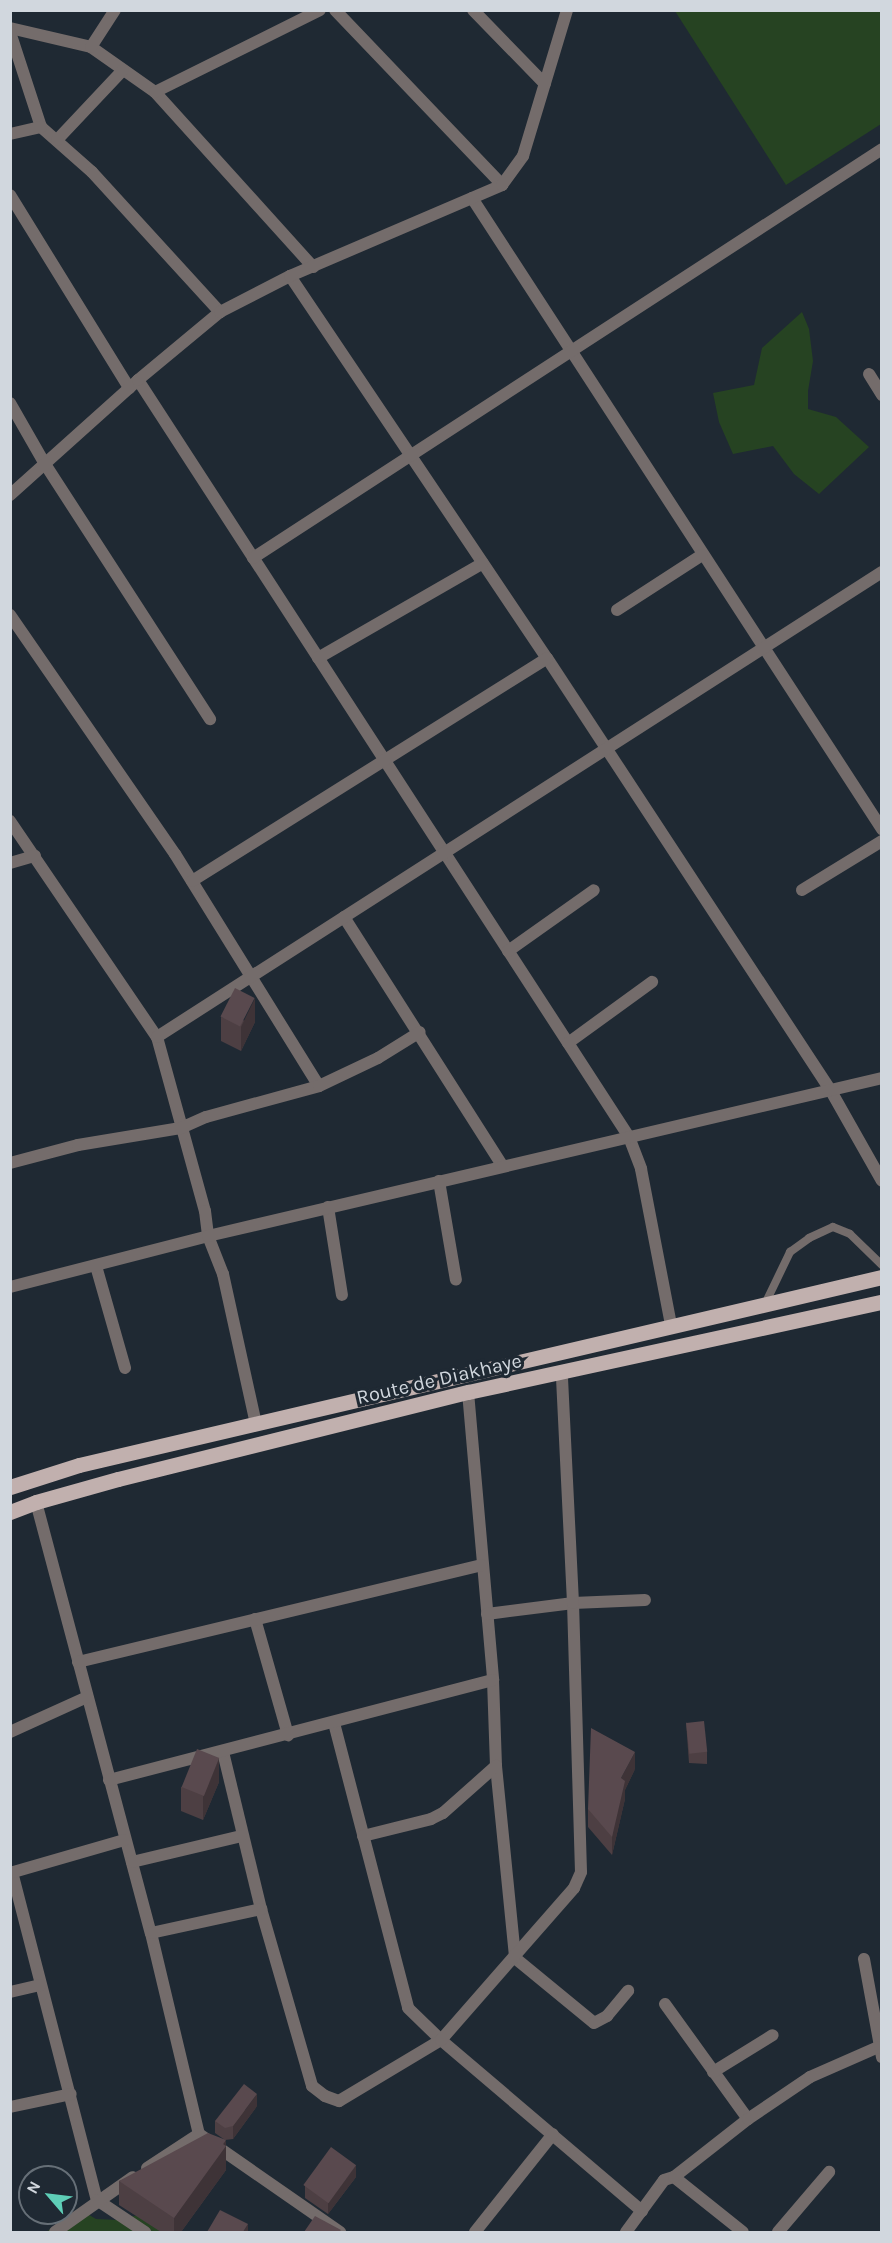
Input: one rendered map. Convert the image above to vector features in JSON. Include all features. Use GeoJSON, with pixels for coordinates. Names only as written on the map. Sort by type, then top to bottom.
{"type":"FeatureCollection","features":[{"type":"Feature","properties":{"kind":"main road","name":"Route de Diakhaye"},"geometry":{"type":"LineString","coordinates":[[10,1487],[80,1465],[882,1277]]}},
{"type":"Feature","properties":{"kind":"main road","name":"Route de Diakhaye"},"geometry":{"type":"LineString","coordinates":[[10,1512],[36,1502],[130,1476],[468,1392],[562,1374],[882,1302]]}},
{"type":"Feature","properties":{"kind":"street"},"geometry":{"type":"LineString","coordinates":[[90,47],[115,10]]}},
{"type":"Feature","properties":{"kind":"street"},"geometry":{"type":"LineString","coordinates":[[155,92],[320,10]]}},
{"type":"Feature","properties":{"kind":"street"},"geometry":{"type":"LineString","coordinates":[[335,10],[502,185]]}},
{"type":"Feature","properties":{"kind":"street"},"geometry":{"type":"LineString","coordinates":[[473,10],[544,84]]}},
{"type":"Feature","properties":{"kind":"street"},"geometry":{"type":"LineString","coordinates":[[10,495],[134,384],[220,312],[290,276],[502,185],[523,156],[567,10]]}},
{"type":"Feature","properties":{"kind":"street"},"geometry":{"type":"LineString","coordinates":[[220,312],[92,172],[41,127],[10,30],[90,47],[155,92],[313,267]]}},
{"type":"Feature","properties":{"kind":"street"},"geometry":{"type":"LineString","coordinates":[[57,140],[123,70]]}},
{"type":"Feature","properties":{"kind":"street"},"geometry":{"type":"LineString","coordinates":[[10,134],[41,127]]}},
{"type":"Feature","properties":{"kind":"street"},"geometry":{"type":"LineString","coordinates":[[253,558],[882,149]]}},
{"type":"Feature","properties":{"kind":"street"},"geometry":{"type":"LineString","coordinates":[[10,195],[134,384],[253,558],[629,1137],[641,1169],[671,1325]]}},
{"type":"Feature","properties":{"kind":"street"},"geometry":{"type":"LineString","coordinates":[[472,198],[762,648],[882,829]]}},
{"type":"Feature","properties":{"kind":"street"},"geometry":{"type":"LineString","coordinates":[[290,276],[547,658],[831,1091],[882,1181]]}},
{"type":"Feature","properties":{"kind":"street"},"geometry":{"type":"LineString","coordinates":[[869,374],[882,395]]}},
{"type":"Feature","properties":{"kind":"street"},"geometry":{"type":"LineString","coordinates":[[10,403],[45,464],[210,719]]}},
{"type":"Feature","properties":{"kind":"street"},"geometry":{"type":"LineString","coordinates":[[617,610],[702,555]]}},
{"type":"Feature","properties":{"kind":"street"},"geometry":{"type":"LineString","coordinates":[[318,658],[483,563]]}},
{"type":"Feature","properties":{"kind":"street"},"geometry":{"type":"LineString","coordinates":[[157,1037],[882,572]]}},
{"type":"Feature","properties":{"kind":"street"},"geometry":{"type":"LineString","coordinates":[[10,615],[192,881],[253,976],[319,1086]]}},
{"type":"Feature","properties":{"kind":"street"},"geometry":{"type":"LineString","coordinates":[[192,881],[547,658]]}},
{"type":"Feature","properties":{"kind":"street"},"geometry":{"type":"LineString","coordinates":[[10,821],[157,1037],[205,1211],[208,1236],[223,1274],[256,1424]]}},
{"type":"Feature","properties":{"kind":"street"},"geometry":{"type":"LineString","coordinates":[[802,890],[882,841]]}},
{"type":"Feature","properties":{"kind":"street"},"geometry":{"type":"LineString","coordinates":[[10,863],[35,856]]}},
{"type":"Feature","properties":{"kind":"street"},"geometry":{"type":"LineString","coordinates":[[508,951],[594,890]]}},
{"type":"Feature","properties":{"kind":"street"},"geometry":{"type":"LineString","coordinates":[[344,917],[420,1032],[502,1165]]}},
{"type":"Feature","properties":{"kind":"street"},"geometry":{"type":"LineString","coordinates":[[568,1042],[652,982]]}},
{"type":"Feature","properties":{"kind":"street"},"geometry":{"type":"LineString","coordinates":[[10,1162],[78,1145],[181,1128],[206,1117],[319,1086],[370,1063],[420,1032]]}},
{"type":"Feature","properties":{"kind":"street"},"geometry":{"type":"LineString","coordinates":[[10,1287],[208,1236],[502,1165],[882,1078]]}},
{"type":"Feature","properties":{"kind":"street"},"geometry":{"type":"LineString","coordinates":[[439,1181],[456,1280]]}},
{"type":"Feature","properties":{"kind":"street"},"geometry":{"type":"LineString","coordinates":[[328,1207],[342,1295]]}},
{"type":"Feature","properties":{"kind":"street"},"geometry":{"type":"LineString","coordinates":[[96,1266],[125,1368]]}},
{"type":"Feature","properties":{"kind":"street"},"geometry":{"type":"LineString","coordinates":[[223,1752],[241,1836],[312,2086],[325,2096],[339,2101],[441,2040],[574,1888],[581,1872],[573,1603],[562,1374]]}},
{"type":"Feature","properties":{"kind":"street"},"geometry":{"type":"LineString","coordinates":[[468,1392],[493,1680],[496,1766],[515,1958],[594,2023],[607,2016],[628,1991]]}},
{"type":"Feature","properties":{"kind":"street"},"geometry":{"type":"LineString","coordinates":[[36,1502],[124,1840],[151,1933],[199,2134],[340,2232]]}},
{"type":"Feature","properties":{"kind":"street"},"geometry":{"type":"LineString","coordinates":[[78,1662],[482,1565]]}},
{"type":"Feature","properties":{"kind":"street"},"geometry":{"type":"LineString","coordinates":[[487,1614],[573,1603],[645,1600]]}},
{"type":"Feature","properties":{"kind":"street"},"geometry":{"type":"LineString","coordinates":[[255,1619],[288,1735]]}},
{"type":"Feature","properties":{"kind":"street"},"geometry":{"type":"LineString","coordinates":[[109,1780],[493,1680]]}},
{"type":"Feature","properties":{"kind":"street"},"geometry":{"type":"LineString","coordinates":[[10,1732],[87,1696]]}},
{"type":"Feature","properties":{"kind":"street"},"geometry":{"type":"LineString","coordinates":[[334,1723],[408,2008],[441,2040],[642,2211]]}},
{"type":"Feature","properties":{"kind":"street"},"geometry":{"type":"LineString","coordinates":[[363,1836],[431,1820],[443,1813],[496,1766]]}},
{"type":"Feature","properties":{"kind":"street"},"geometry":{"type":"LineString","coordinates":[[132,1862],[241,1836]]}},
{"type":"Feature","properties":{"kind":"street"},"geometry":{"type":"LineString","coordinates":[[124,1840],[11,1873],[71,2094],[97,2200],[145,2232]]}},
{"type":"Feature","properties":{"kind":"street"},"geometry":{"type":"LineString","coordinates":[[151,1933],[261,1909]]}},
{"type":"Feature","properties":{"kind":"street"},"geometry":{"type":"LineString","coordinates":[[626,2232],[664,2180],[674,2177],[748,2119],[810,2077],[880,2052],[864,1959]]}},
{"type":"Feature","properties":{"kind":"street"},"geometry":{"type":"LineString","coordinates":[[10,1992],[40,1985]]}},
{"type":"Feature","properties":{"kind":"street"},"geometry":{"type":"LineString","coordinates":[[665,2004],[748,2119]]}},
{"type":"Feature","properties":{"kind":"street"},"geometry":{"type":"LineString","coordinates":[[713,2072],[773,2035]]}},
{"type":"Feature","properties":{"kind":"street"},"geometry":{"type":"LineString","coordinates":[[10,2107],[71,2094]]}},
{"type":"Feature","properties":{"kind":"street"},"geometry":{"type":"LineString","coordinates":[[55,2232],[97,2200],[199,2134]]}},
{"type":"Feature","properties":{"kind":"street"},"geometry":{"type":"LineString","coordinates":[[475,2232],[553,2134]]}},
{"type":"Feature","properties":{"kind":"street"},"geometry":{"type":"LineString","coordinates":[[778,2232],[829,2172]]}},
{"type":"Feature","properties":{"kind":"street"},"geometry":{"type":"LineString","coordinates":[[674,2177],[743,2232]]}},
{"type":"Feature","properties":{"kind":"lane"},"geometry":{"type":"LineString","coordinates":[[765,1304],[790,1252],[809,1238],[833,1227],[850,1234],[882,1265]]}},
{"type":"Feature","properties":{"kind":"green space"},"geometry":{"type":"Polygon","coordinates":[[[675,11],[881,11],[881,124],[786,185],[675,11]]]}},
{"type":"Feature","properties":{"kind":"green space"},"geometry":{"type":"Polygon","coordinates":[[[802,312],[809,329],[813,361],[808,391],[808,409],[836,417],[869,447],[819,494],[794,474],[773,446],[733,454],[719,422],[713,393],[754,385],[762,348],[802,312]]]}},
{"type":"Feature","properties":{"kind":"green space"},"geometry":{"type":"Polygon","coordinates":[[[78,2210],[96,2219],[118,2220],[142,2214],[167,2232],[46,2232],[56,2225],[78,2225],[78,2210]]]}},
{"type":"Feature","properties":{"kind":"building"},"geometry":{"type":"Polygon","coordinates":[[[235,988],[255,998],[240,1026],[220,1017],[235,988]]]}},
{"type":"Feature","properties":{"kind":"building"},"geometry":{"type":"Polygon","coordinates":[[[704,1721],[707,1752],[689,1754],[686,1723],[704,1721]]]}},
{"type":"Feature","properties":{"kind":"building"},"geometry":{"type":"Polygon","coordinates":[[[591,1728],[635,1752],[621,1778],[625,1781],[612,1837],[588,1809],[591,1728]]]}},
{"type":"Feature","properties":{"kind":"building"},"geometry":{"type":"Polygon","coordinates":[[[197,1749],[219,1758],[204,1796],[182,1787],[197,1749]]]}},
{"type":"Feature","properties":{"kind":"building"},"geometry":{"type":"Polygon","coordinates":[[[244,2084],[257,2094],[233,2126],[225,2128],[215,2121],[244,2084]]]}},
{"type":"Feature","properties":{"kind":"building"},"geometry":{"type":"Polygon","coordinates":[[[208,2133],[226,2140],[223,2144],[226,2146],[174,2218],[119,2181],[208,2133]]]}},
{"type":"Feature","properties":{"kind":"building"},"geometry":{"type":"Polygon","coordinates":[[[331,2147],[356,2165],[328,2203],[303,2185],[331,2147]]]}},
{"type":"Feature","properties":{"kind":"building"},"geometry":{"type":"Polygon","coordinates":[[[220,2210],[248,2224],[243,2232],[207,2232],[220,2210]]]}},
{"type":"Feature","properties":{"kind":"building"},"geometry":{"type":"Polygon","coordinates":[[[315,2216],[341,2230],[339,2232],[304,2232],[315,2216]]]}}]}
